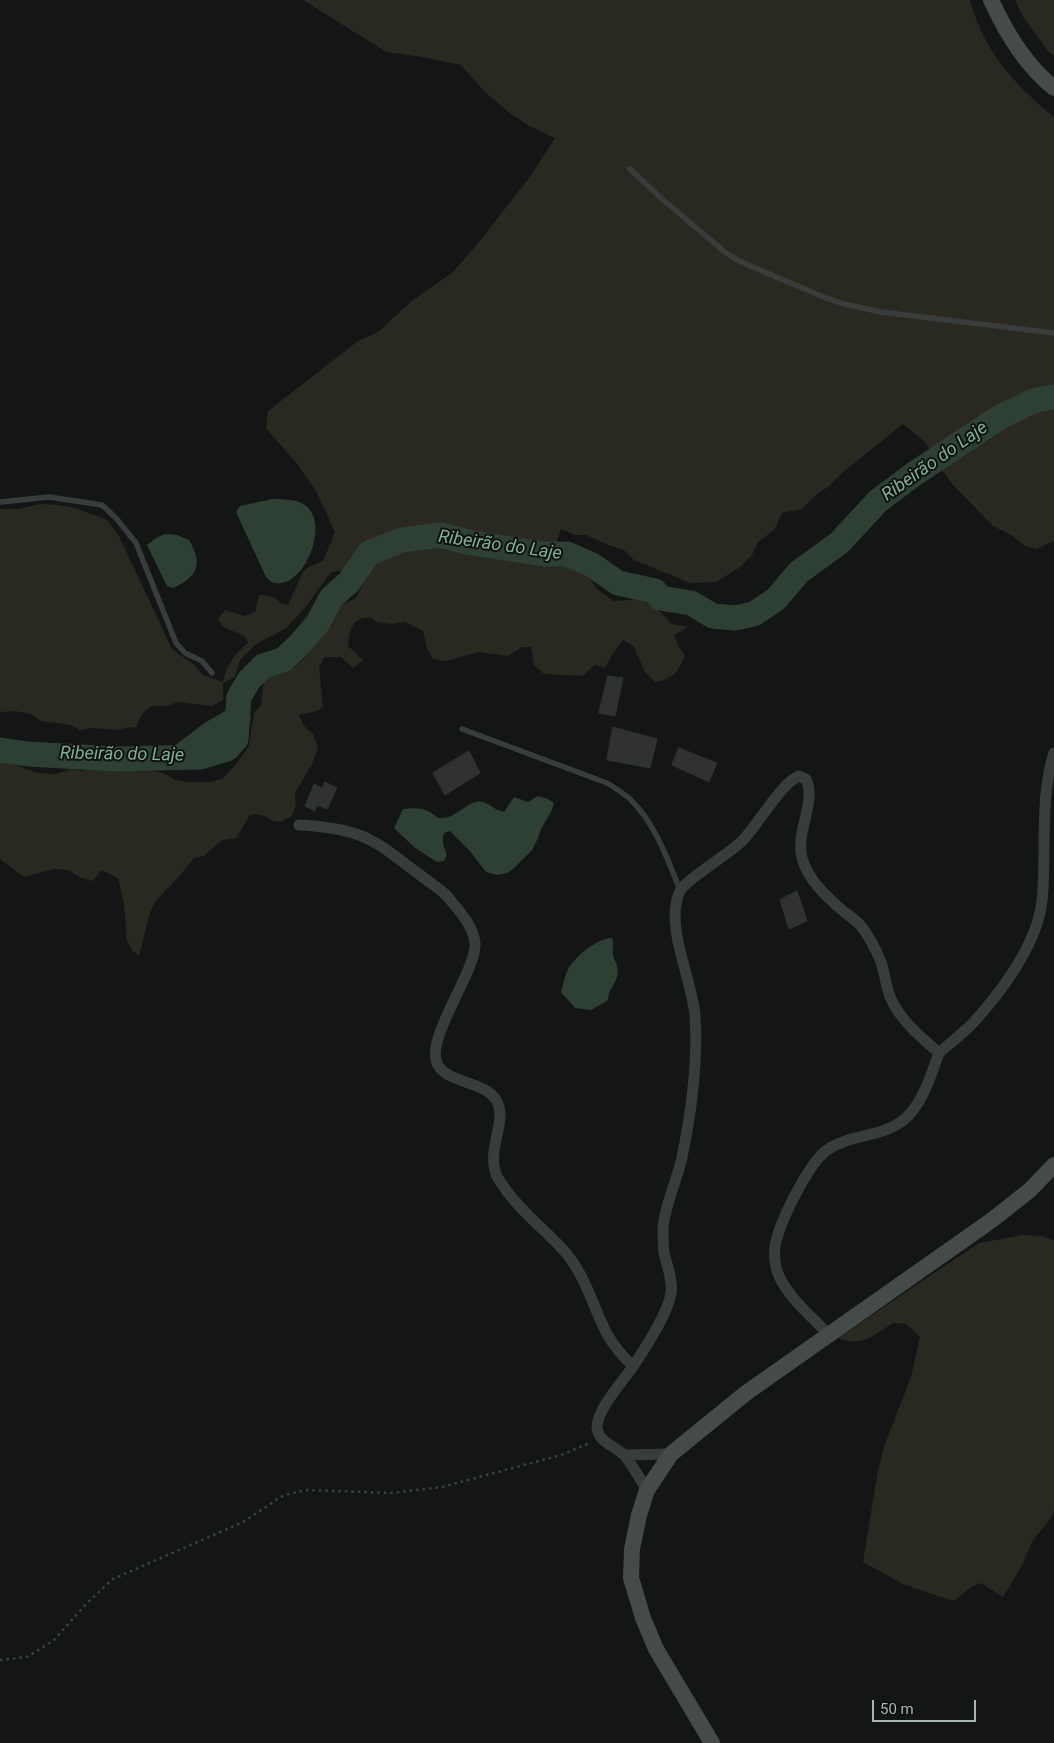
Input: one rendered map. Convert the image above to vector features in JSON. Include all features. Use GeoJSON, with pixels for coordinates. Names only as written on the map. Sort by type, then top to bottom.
{"type":"FeatureCollection","features":[{"type":"Feature","properties":{"kind":"main road"},"geometry":{"type":"LineString","coordinates":[[991,0],[1008,34],[1026,61],[1054,88]]}},
{"type":"Feature","properties":{"kind":"main road"},"geometry":{"type":"LineString","coordinates":[[712,1743],[656,1649],[642,1618],[631,1578],[632,1549],[639,1515],[647,1490],[671,1454],[746,1392],[992,1220],[1030,1190],[1054,1165]]}},
{"type":"Feature","properties":{"kind":"street"},"geometry":{"type":"LineString","coordinates":[[828,1334],[784,1287],[776,1270],[775,1246],[790,1203],[811,1168],[826,1150],[844,1141],[888,1129],[906,1118],[920,1101],[939,1053],[970,1026],[1002,988],[1031,942],[1042,903],[1045,808],[1054,753]]}},
{"type":"Feature","properties":{"kind":"street"},"geometry":{"type":"LineString","coordinates":[[647,1490],[624,1455],[602,1439],[598,1433],[597,1426],[598,1419],[606,1405],[633,1366],[668,1306],[672,1291],[664,1251],[663,1228],[667,1207],[682,1158],[690,1113],[695,1051],[695,1014],[676,924],[676,905],[680,890],[742,841],[793,778],[803,777],[807,782],[808,802],[800,840],[802,857],[810,877],[821,891],[860,925],[877,954],[891,999],[904,1020],[939,1053]]}},
{"type":"Feature","properties":{"kind":"street"},"geometry":{"type":"LineString","coordinates":[[299,825],[336,828],[376,842],[444,893],[472,931],[476,944],[473,959],[453,1001],[437,1044],[437,1064],[442,1070],[456,1078],[485,1090],[498,1104],[500,1112],[493,1157],[497,1177],[515,1203],[566,1254],[584,1279],[608,1335],[622,1356],[633,1366]]}},
{"type":"Feature","properties":{"kind":"street"},"geometry":{"type":"LineString","coordinates":[[624,1455],[671,1454]]}},
{"type":"Feature","properties":{"kind":"lane"},"geometry":{"type":"LineString","coordinates":[[630,168],[661,198],[726,253],[742,262],[826,298],[881,312],[1054,332]]}},
{"type":"Feature","properties":{"kind":"lane"},"geometry":{"type":"LineString","coordinates":[[0,502],[49,497],[102,505],[116,518],[136,543],[176,644],[185,652],[202,661],[212,672]]}},
{"type":"Feature","properties":{"kind":"lane"},"geometry":{"type":"LineString","coordinates":[[462,729],[607,784],[628,797],[643,812],[657,836],[680,890]]}},
{"type":"Feature","properties":{"kind":"path"},"geometry":{"type":"LineString","coordinates":[[0,1660],[27,1657],[53,1641],[87,1603],[113,1579],[243,1522],[284,1495],[307,1490],[390,1493],[442,1487],[561,1455],[602,1439]]}},
{"type":"Feature","properties":{"kind":"shaded area"},"geometry":{"type":"Polygon","coordinates":[[[303,0],[970,0],[983,35],[1002,65],[1026,92],[1054,117],[1054,541],[1037,549],[1025,546],[1011,535],[993,526],[953,485],[938,465],[925,442],[903,424],[841,474],[828,487],[817,494],[802,509],[782,513],[774,530],[758,542],[752,555],[739,568],[716,582],[690,583],[634,560],[624,550],[586,535],[575,535],[561,529],[549,564],[568,566],[586,573],[597,589],[614,601],[641,599],[656,608],[672,624],[688,627],[674,635],[685,655],[674,674],[667,679],[655,682],[645,672],[634,647],[623,640],[605,668],[595,665],[582,676],[544,674],[534,665],[531,647],[522,647],[508,656],[478,652],[446,661],[433,659],[427,648],[423,631],[405,622],[391,624],[376,622],[372,618],[360,619],[356,621],[351,629],[348,646],[363,660],[353,668],[341,657],[324,657],[319,667],[323,707],[299,715],[304,726],[313,734],[318,747],[312,764],[295,793],[296,805],[292,816],[281,822],[256,814],[250,815],[236,838],[222,840],[204,856],[194,858],[156,901],[150,912],[139,956],[133,951],[127,941],[124,904],[118,878],[101,870],[93,881],[81,878],[68,870],[54,869],[24,877],[2,861],[0,857],[0,759],[37,773],[56,774],[71,769],[83,771],[93,766],[110,767],[126,771],[140,769],[163,773],[176,780],[190,782],[211,782],[222,779],[249,746],[254,713],[261,705],[264,676],[270,670],[295,667],[308,655],[310,644],[321,633],[337,607],[355,599],[365,581],[362,572],[353,569],[331,572],[304,609],[285,629],[256,644],[240,660],[235,677],[223,683],[223,700],[212,706],[177,702],[168,706],[151,706],[142,714],[136,728],[130,727],[117,730],[93,728],[80,730],[71,725],[41,721],[31,714],[15,711],[0,712],[0,509],[19,509],[40,504],[59,505],[76,508],[107,520],[118,534],[172,649],[193,664],[203,675],[223,682],[232,660],[248,643],[246,637],[222,626],[218,619],[225,610],[245,616],[255,612],[259,595],[272,596],[282,604],[288,605],[303,572],[323,561],[335,532],[316,491],[297,464],[266,428],[268,411],[358,341],[378,332],[413,300],[452,273],[529,178],[555,138],[529,126],[507,111],[485,92],[461,65],[386,52],[303,0]]]}},
{"type":"Feature","properties":{"kind":"shaded area"},"geometry":{"type":"Polygon","coordinates":[[[1015,0],[1054,0],[1054,56],[1023,17],[1015,0]]]}},
{"type":"Feature","properties":{"kind":"shaded area"},"geometry":{"type":"Polygon","coordinates":[[[272,499],[292,500],[303,504],[311,512],[315,523],[315,535],[307,562],[290,580],[280,583],[272,582],[266,577],[236,512],[240,506],[272,499]]]}},
{"type":"Feature","properties":{"kind":"shaded area"},"geometry":{"type":"Polygon","coordinates":[[[165,534],[177,535],[189,540],[196,556],[196,569],[193,574],[173,588],[167,586],[147,545],[165,534]]]}},
{"type":"Feature","properties":{"kind":"shaded area"},"geometry":{"type":"Polygon","coordinates":[[[538,796],[554,803],[551,812],[532,850],[507,873],[497,875],[486,872],[469,850],[450,831],[444,833],[443,838],[446,858],[444,861],[437,862],[414,847],[394,828],[403,809],[423,809],[443,818],[478,802],[486,803],[504,812],[514,797],[528,802],[538,796]]]}},
{"type":"Feature","properties":{"kind":"shaded area"},"geometry":{"type":"Polygon","coordinates":[[[612,938],[613,954],[618,974],[609,993],[608,1000],[591,1010],[575,1008],[561,992],[568,969],[576,958],[587,949],[600,941],[612,938]]]}},
{"type":"Feature","properties":{"kind":"shaded area"},"geometry":{"type":"Polygon","coordinates":[[[1023,1235],[1041,1236],[1054,1240],[1054,1511],[1052,1517],[1033,1540],[1021,1567],[1003,1597],[981,1583],[970,1588],[953,1601],[903,1584],[863,1562],[878,1470],[885,1444],[911,1377],[920,1337],[906,1324],[893,1323],[874,1336],[861,1341],[846,1341],[838,1338],[979,1243],[1023,1235]]]}},
{"type":"Feature","properties":{"kind":"building"},"geometry":{"type":"Polygon","coordinates":[[[608,676],[623,678],[615,716],[599,713],[608,676]]]}},
{"type":"Feature","properties":{"kind":"building"},"geometry":{"type":"Polygon","coordinates":[[[613,727],[657,739],[650,768],[607,760],[613,727]]]}},
{"type":"Feature","properties":{"kind":"building"},"geometry":{"type":"Polygon","coordinates":[[[679,748],[717,763],[709,782],[672,765],[679,748]]]}},
{"type":"Feature","properties":{"kind":"building"},"geometry":{"type":"Polygon","coordinates":[[[469,751],[480,773],[445,795],[433,773],[469,751]]]}},
{"type":"Feature","properties":{"kind":"building"},"geometry":{"type":"Polygon","coordinates":[[[325,782],[337,788],[327,809],[317,805],[315,811],[305,806],[314,784],[322,788],[325,782]]]}},
{"type":"Feature","properties":{"kind":"building"},"geometry":{"type":"Polygon","coordinates":[[[797,891],[807,921],[789,929],[780,900],[797,891]]]}},
{"type":"Feature","properties":{"kind":"waterway","name":"Ribeirão do Laje"},"geometry":{"type":"LineString","coordinates":[[0,750],[28,754],[117,759],[200,757],[227,749],[236,739],[239,697],[249,680],[263,666],[283,660],[298,646],[318,623],[331,598],[349,582],[369,553],[402,540],[440,535],[472,543],[544,554],[567,554],[592,565],[618,583],[655,591],[660,598],[691,603],[713,616],[735,618],[754,614],[776,599],[799,572],[839,543],[878,501],[914,474],[1000,417],[1036,400],[1054,397]]}},
{"type":"Feature","properties":{"kind":"waterway"},"geometry":{"type":"LineString","coordinates":[[182,756],[212,733],[238,718]]}}]}
